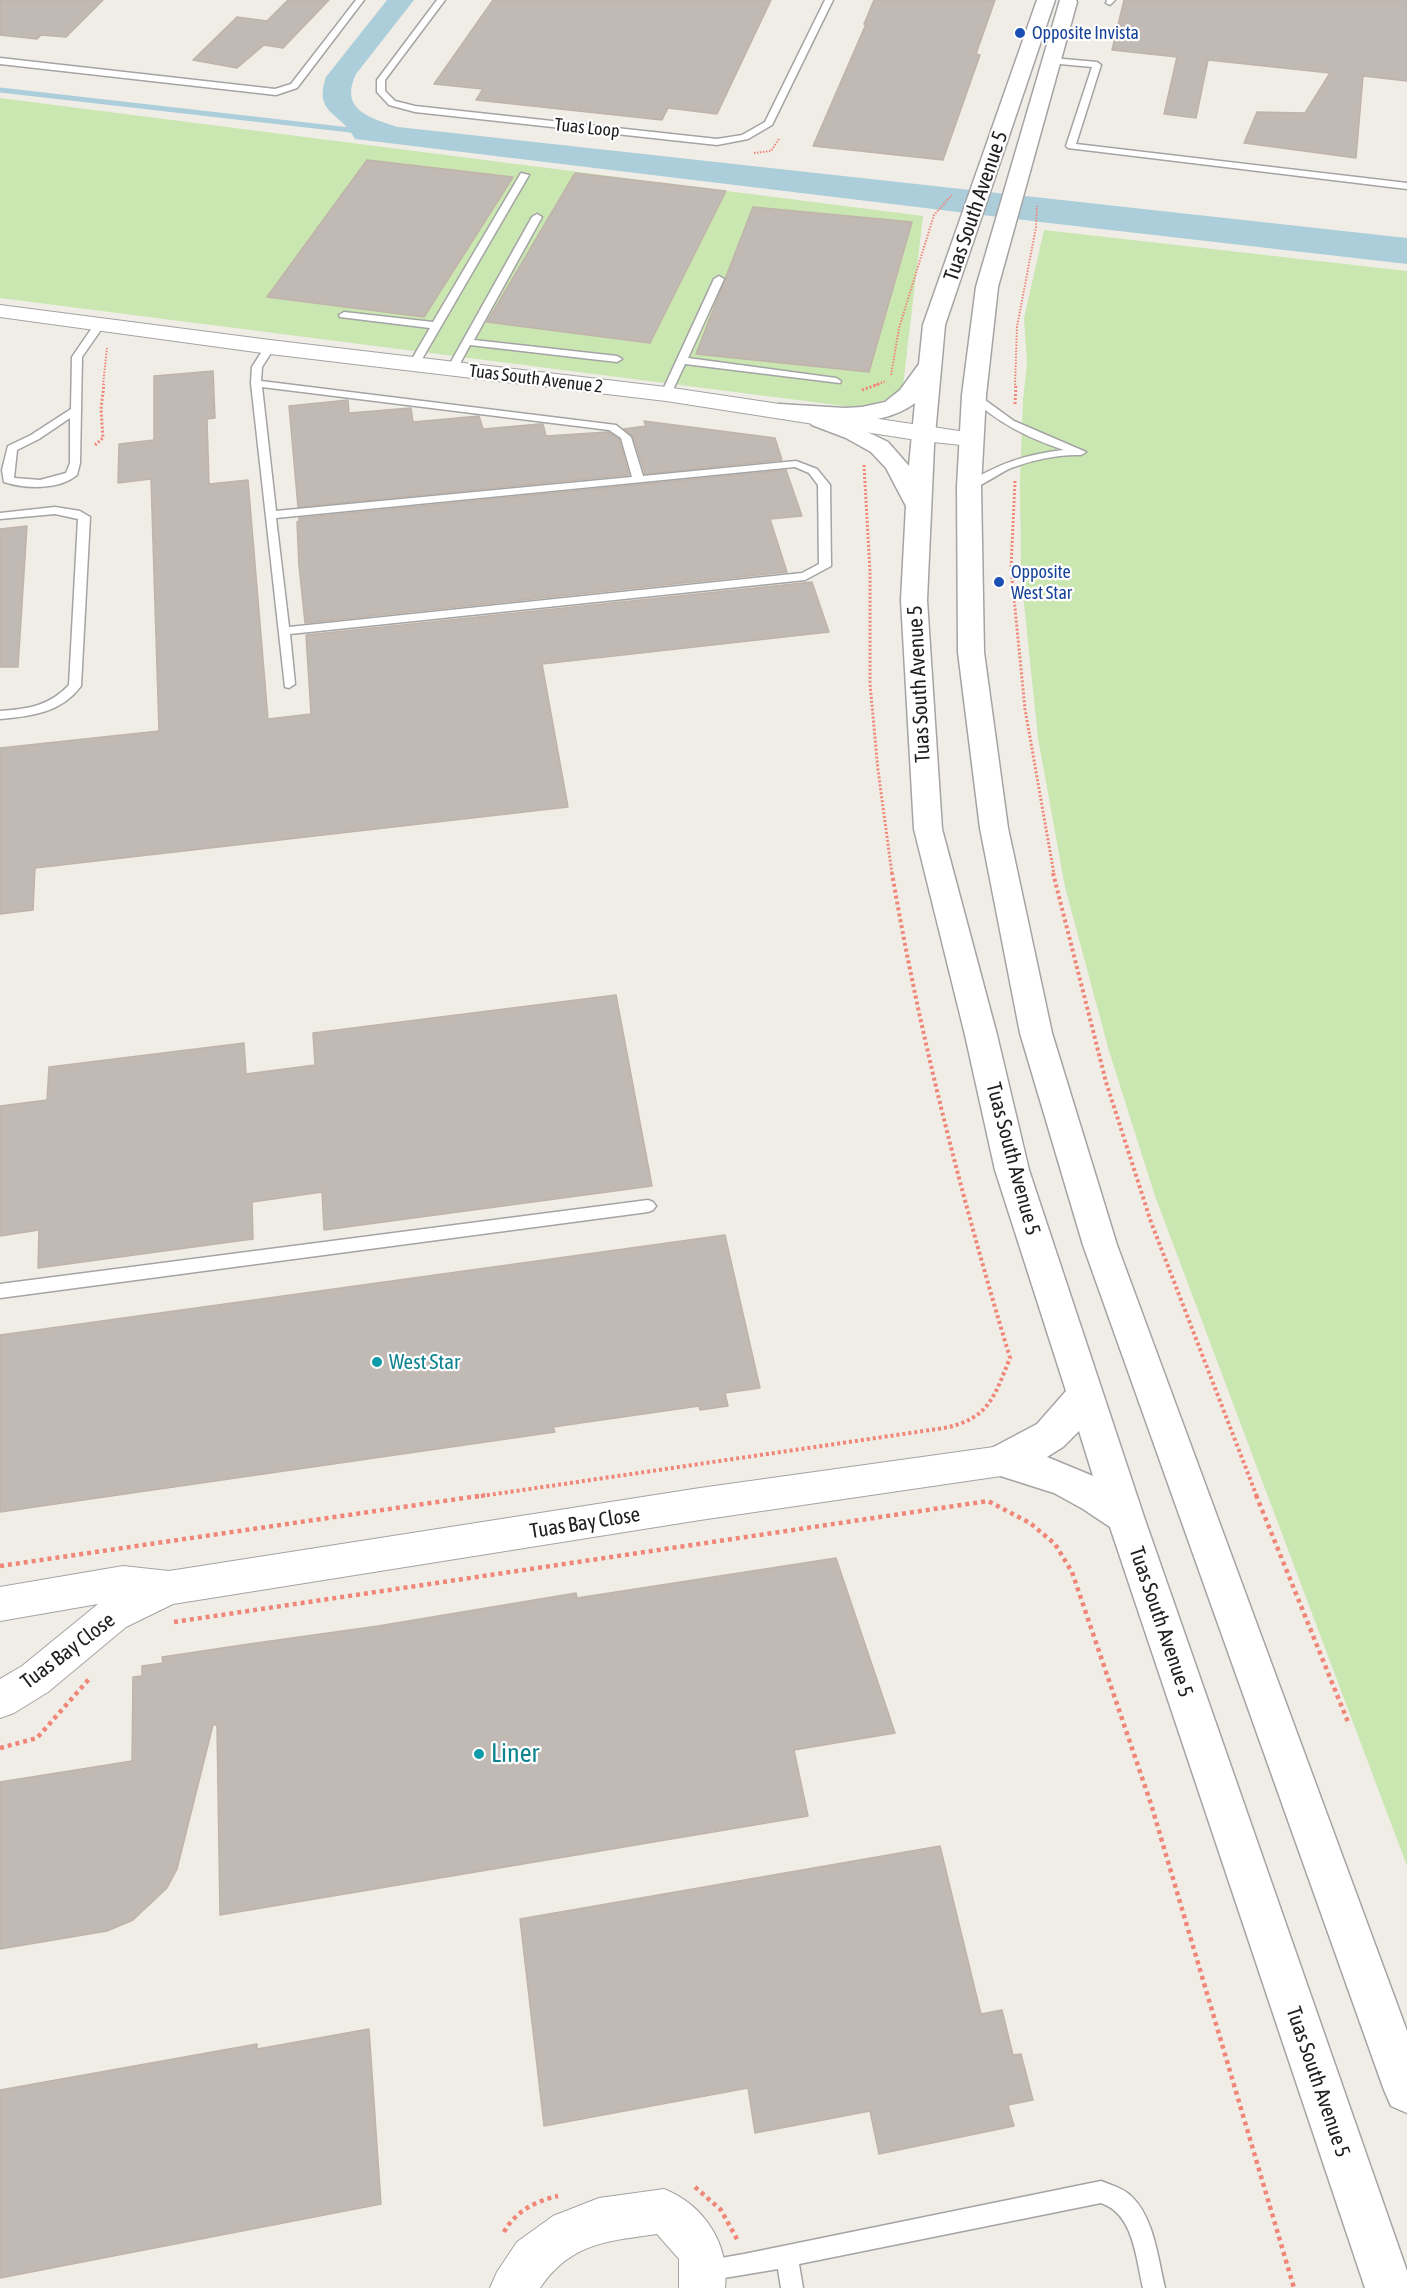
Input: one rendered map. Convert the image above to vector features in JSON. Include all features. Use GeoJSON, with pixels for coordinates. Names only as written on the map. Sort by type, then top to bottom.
{"type":"FeatureCollection","features":[{"type":"Feature","properties":{"kind":"street","name":"Tuas South Avenue 5"},"geometry":{"type":"LineString","coordinates":[[1046,0],[934,325],[923,434],[914,600],[928,829],[981,1035],[1012,1170],[1125,1517],[1389,2288]]}},
{"type":"Feature","properties":{"kind":"street","name":"Tuas South Avenue 5"},"geometry":{"type":"LineString","coordinates":[[1069,0],[987,287],[974,395],[969,487],[971,652],[994,828],[1036,1033],[1100,1245],[1407,2090]]}},
{"type":"Feature","properties":{"kind":"street","name":"Tuas South Avenue 2"},"geometry":{"type":"LineString","coordinates":[[0,311],[270,347],[666,394],[923,434],[971,439]]}},
{"type":"Feature","properties":{"kind":"street"},"geometry":{"type":"LineString","coordinates":[[779,411],[851,414],[884,410],[898,405],[906,398],[929,366]]}},
{"type":"Feature","properties":{"kind":"street"},"geometry":{"type":"LineString","coordinates":[[810,416],[858,434],[886,453],[898,469],[918,506]]}},
{"type":"Feature","properties":{"kind":"street"},"geometry":{"type":"LineString","coordinates":[[1001,1461],[1036,1446],[1053,1434],[1068,1421],[1085,1393]]}},
{"type":"Feature","properties":{"kind":"street"},"geometry":{"type":"LineString","coordinates":[[1001,1461],[1032,1467],[1056,1476],[1101,1498],[1125,1517]]}},
{"type":"Feature","properties":{"kind":"street","name":"Tuas Bay Close"},"geometry":{"type":"LineString","coordinates":[[0,1700],[35,1679],[113,1615],[700,1504],[1001,1461]]}},
{"type":"Feature","properties":{"kind":"street","name":"Tuas Bay Close"},"geometry":{"type":"LineString","coordinates":[[0,1604],[123,1583],[169,1605]]}},
{"type":"Feature","properties":{"kind":"street"},"geometry":{"type":"LineString","coordinates":[[513,2288],[533,2258],[569,2232],[599,2220],[664,2211],[693,2235],[704,2279]]}},
{"type":"Feature","properties":{"kind":"lane"},"geometry":{"type":"LineString","coordinates":[[0,61],[263,93],[276,92],[294,86],[360,0]]}},
{"type":"Feature","properties":{"kind":"lane","name":"Tuas Loop"},"geometry":{"type":"LineString","coordinates":[[441,0],[381,80],[381,92],[392,103],[415,110],[717,142],[739,140],[758,133],[769,123],[829,0]]}},
{"type":"Feature","properties":{"kind":"lane"},"geometry":{"type":"LineString","coordinates":[[1052,61],[1097,65],[1071,146],[1407,186]]}},
{"type":"Feature","properties":{"kind":"lane"},"geometry":{"type":"LineString","coordinates":[[414,364],[524,175]]}},
{"type":"Feature","properties":{"kind":"lane"},"geometry":{"type":"LineString","coordinates":[[452,369],[537,217]]}},
{"type":"Feature","properties":{"kind":"lane"},"geometry":{"type":"LineString","coordinates":[[666,394],[718,279]]}},
{"type":"Feature","properties":{"kind":"lane"},"geometry":{"type":"LineString","coordinates":[[344,315],[437,326]]}},
{"type":"Feature","properties":{"kind":"lane"},"geometry":{"type":"LineString","coordinates":[[76,410],[35,437],[12,448],[8,480],[20,485],[55,482],[71,475],[75,463],[76,410],[77,357],[100,324]]}},
{"type":"Feature","properties":{"kind":"lane"},"geometry":{"type":"LineString","coordinates":[[468,342],[617,359]]}},
{"type":"Feature","properties":{"kind":"lane"},"geometry":{"type":"LineString","coordinates":[[270,347],[257,367],[256,383],[289,684]]}},
{"type":"Feature","properties":{"kind":"lane"},"geometry":{"type":"LineString","coordinates":[[682,360],[836,381]]}},
{"type":"Feature","properties":{"kind":"lane"},"geometry":{"type":"LineString","coordinates":[[256,383],[612,427],[626,437],[638,479]]}},
{"type":"Feature","properties":{"kind":"lane"},"geometry":{"type":"LineString","coordinates":[[969,487],[988,473],[1015,462],[1036,456],[1081,452],[1014,427],[992,413],[974,395]]}},
{"type":"Feature","properties":{"kind":"lane"},"geometry":{"type":"LineString","coordinates":[[271,515],[796,464],[810,468],[820,476],[824,485],[825,566],[805,576],[283,631]]}},
{"type":"Feature","properties":{"kind":"lane"},"geometry":{"type":"LineString","coordinates":[[0,516],[64,510],[77,512],[84,517],[75,686],[56,705],[39,711],[0,716]]}},
{"type":"Feature","properties":{"kind":"lane"},"geometry":{"type":"LineString","coordinates":[[0,1291],[648,1206]]}},
{"type":"Feature","properties":{"kind":"lane"},"geometry":{"type":"LineString","coordinates":[[704,2279],[787,2256],[1101,2192],[1114,2196],[1127,2206],[1137,2228],[1154,2288]]}},
{"type":"Feature","properties":{"kind":"lane"},"geometry":{"type":"LineString","coordinates":[[787,2256],[792,2288]]}},
{"type":"Feature","properties":{"kind":"path"},"geometry":{"type":"LineString","coordinates":[[747,152],[771,151],[780,136]]}},
{"type":"Feature","properties":{"kind":"path"},"geometry":{"type":"LineString","coordinates":[[1014,427],[1017,327],[1036,227],[1037,203]]}},
{"type":"Feature","properties":{"kind":"path"},"geometry":{"type":"LineString","coordinates":[[86,344],[117,346]]}},
{"type":"Feature","properties":{"kind":"path"},"geometry":{"type":"LineString","coordinates":[[0,1566],[944,1428],[970,1421],[978,1415],[998,1386],[1010,1358],[951,1158],[910,981],[890,871],[870,683],[870,555],[862,456]]}},
{"type":"Feature","properties":{"kind":"path"},"geometry":{"type":"LineString","coordinates":[[1015,462],[1011,568],[1024,709],[1056,887],[1106,1082],[1151,1222],[1204,1362],[1348,1722]]}},
{"type":"Feature","properties":{"kind":"path"},"geometry":{"type":"LineString","coordinates":[[169,1605],[988,1501],[1030,1522],[1055,1544],[1072,1572],[1151,1804],[1294,2288]]}},
{"type":"Feature","properties":{"kind":"path"},"geometry":{"type":"LineString","coordinates":[[0,1748],[37,1738],[96,1671]]}},
{"type":"Feature","properties":{"kind":"green space"},"geometry":{"type":"Polygon","coordinates":[[[0,98],[923,216],[902,394],[860,408],[0,298],[0,98]]]}},
{"type":"Feature","properties":{"kind":"green space"},"geometry":{"type":"Polygon","coordinates":[[[1044,230],[1407,271],[1407,1866],[1155,1196],[1109,1051],[1065,887],[1038,738],[1021,575],[1020,481],[1023,400],[1027,364],[1024,318],[1044,230]]]}},
{"type":"Feature","properties":{"kind":"water"},"geometry":{"type":"Polygon","coordinates":[[[387,0],[414,0],[356,74],[351,96],[360,111],[398,127],[1407,238],[1407,264],[355,139],[326,106],[323,89],[326,77],[387,0]]]}},
{"type":"Feature","properties":{"kind":"building"},"geometry":{"type":"Polygon","coordinates":[[[0,0],[103,0],[66,37],[41,35],[37,39],[0,35],[0,0]]]}},
{"type":"Feature","properties":{"kind":"building"},"geometry":{"type":"Polygon","coordinates":[[[288,0],[329,0],[283,48],[264,45],[237,68],[193,60],[237,17],[267,21],[288,0]]]}},
{"type":"Feature","properties":{"kind":"building"},"geometry":{"type":"Polygon","coordinates":[[[493,0],[771,0],[717,114],[668,108],[662,120],[476,100],[483,89],[434,84],[493,0]]]}},
{"type":"Feature","properties":{"kind":"building"},"geometry":{"type":"Polygon","coordinates":[[[874,0],[995,0],[976,54],[980,55],[943,160],[813,146],[866,24],[864,24],[874,0]]]}},
{"type":"Feature","properties":{"kind":"building"},"geometry":{"type":"Polygon","coordinates":[[[1124,0],[1407,0],[1407,81],[1363,76],[1356,158],[1244,143],[1257,112],[1305,113],[1330,73],[1208,60],[1196,118],[1164,114],[1177,57],[1112,50],[1124,0]]]}},
{"type":"Feature","properties":{"kind":"building"},"geometry":{"type":"Polygon","coordinates":[[[367,160],[513,177],[424,317],[267,297],[367,160]]]}},
{"type":"Feature","properties":{"kind":"building"},"geometry":{"type":"Polygon","coordinates":[[[575,173],[726,191],[650,343],[487,322],[575,173]]]}},
{"type":"Feature","properties":{"kind":"building"},"geometry":{"type":"Polygon","coordinates":[[[753,207],[912,222],[869,372],[696,354],[753,207]]]}},
{"type":"Feature","properties":{"kind":"building"},"geometry":{"type":"Polygon","coordinates":[[[213,371],[215,418],[207,419],[209,484],[248,480],[268,719],[311,714],[306,635],[812,582],[829,632],[542,664],[568,807],[35,868],[33,910],[0,914],[0,748],[159,731],[151,479],[118,483],[119,444],[154,440],[154,376],[213,371]]]}},
{"type":"Feature","properties":{"kind":"building"},"geometry":{"type":"Polygon","coordinates":[[[348,400],[349,413],[411,408],[413,422],[479,416],[483,429],[543,424],[546,436],[608,432],[619,439],[629,475],[298,507],[289,406],[348,400]]]}},
{"type":"Feature","properties":{"kind":"building"},"geometry":{"type":"Polygon","coordinates":[[[644,421],[775,438],[782,460],[645,474],[633,436],[624,429],[646,426],[644,421]]]}},
{"type":"Feature","properties":{"kind":"building"},"geometry":{"type":"Polygon","coordinates":[[[786,470],[802,516],[770,519],[787,572],[305,623],[299,566],[297,522],[299,518],[786,470]]]}},
{"type":"Feature","properties":{"kind":"building"},"geometry":{"type":"Polygon","coordinates":[[[27,526],[18,667],[0,667],[0,529],[27,526]]]}},
{"type":"Feature","properties":{"kind":"building"},"geometry":{"type":"Polygon","coordinates":[[[616,995],[652,1186],[324,1230],[322,1192],[252,1202],[253,1239],[38,1268],[39,1230],[0,1236],[0,1106],[47,1100],[49,1067],[244,1043],[246,1074],[315,1065],[313,1033],[616,995]]]}},
{"type":"Feature","properties":{"kind":"building","name":"West Star"},"geometry":{"type":"Polygon","coordinates":[[[725,1235],[760,1388],[725,1393],[728,1406],[700,1410],[699,1406],[553,1427],[555,1432],[0,1512],[0,1335],[725,1235]]]}},
{"type":"Feature","properties":{"kind":"building","name":"Liner"},"geometry":{"type":"Polygon","coordinates":[[[836,1558],[895,1733],[794,1750],[808,1816],[220,1915],[217,1725],[213,1725],[177,1869],[167,1888],[133,1920],[107,1931],[0,1949],[0,1782],[132,1761],[133,1677],[142,1676],[142,1666],[163,1663],[162,1657],[378,1626],[576,1593],[577,1598],[836,1558]]]}},
{"type":"Feature","properties":{"kind":"building"},"geometry":{"type":"Polygon","coordinates":[[[940,1846],[981,2014],[1002,2010],[1013,2055],[1021,2054],[1033,2100],[1008,2105],[1014,2126],[879,2154],[870,2111],[755,2133],[748,2088],[544,2126],[520,1919],[940,1846]]]}},
{"type":"Feature","properties":{"kind":"building"},"geometry":{"type":"Polygon","coordinates":[[[369,2029],[381,2204],[0,2278],[0,2090],[257,2044],[257,2049],[369,2029]]]}},
{"type":"Feature","properties":{"kind":"waterway"},"geometry":{"type":"LineString","coordinates":[[0,90],[350,130]]}},
{"type":"Feature","properties":{"kind":"place","name":"Opposite Invista"},"geometry":{"type":"Point","coordinates":[1020,33]}},
{"type":"Feature","properties":{"kind":"place","name":"Opposite West Star"},"geometry":{"type":"Point","coordinates":[999,582]}},
{"type":"Feature","properties":{"kind":"place","name":"West Star"},"geometry":{"type":"Point","coordinates":[377,1362]}},
{"type":"Feature","properties":{"kind":"place","name":"Liner"},"geometry":{"type":"Point","coordinates":[479,1754]}}]}
